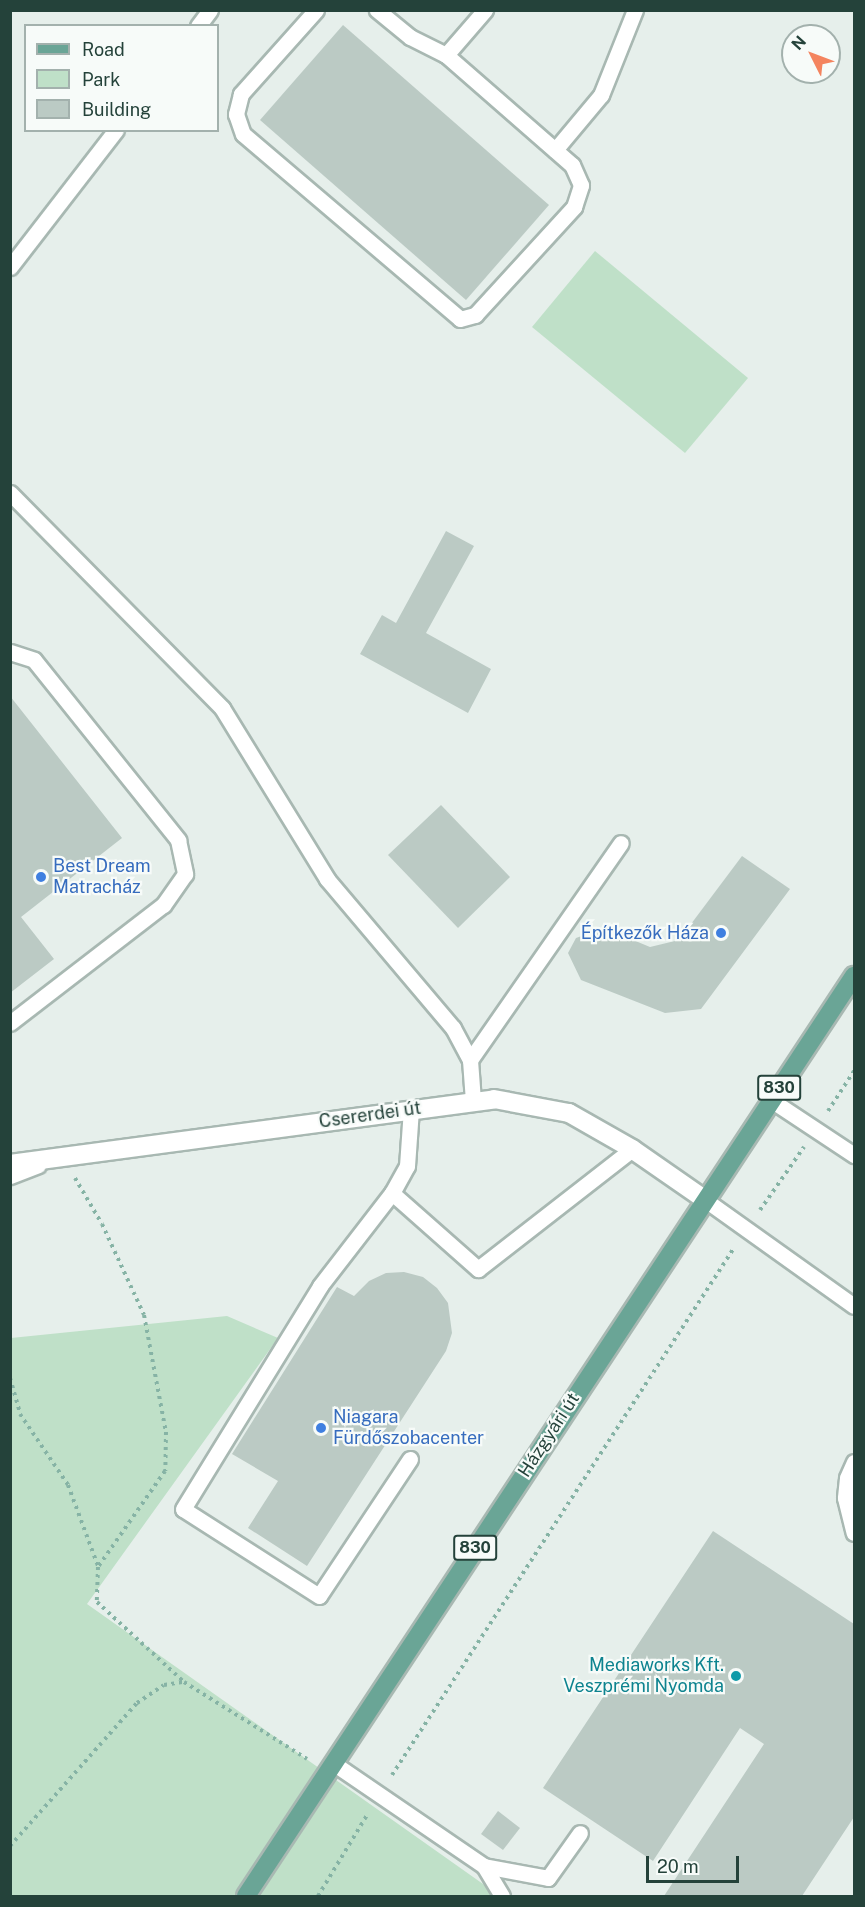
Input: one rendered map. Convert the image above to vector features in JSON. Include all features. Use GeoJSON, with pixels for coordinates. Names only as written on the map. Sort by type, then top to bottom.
{"type":"FeatureCollection","features":[{"type":"Feature","properties":{"kind":"main road","name":"Házgyári út"},"geometry":{"type":"LineString","coordinates":[[246,1896],[704,1199],[855,976]]}},
{"type":"Feature","properties":{"kind":"street","name":"Csererdei út"},"geometry":{"type":"LineString","coordinates":[[10,1164],[473,1101],[516,1101],[569,1113],[632,1149],[704,1199]]}},
{"type":"Feature","properties":{"kind":"lane"},"geometry":{"type":"LineString","coordinates":[[200,24],[210,10]]}},
{"type":"Feature","properties":{"kind":"lane"},"geometry":{"type":"LineString","coordinates":[[316,10],[241,94],[236,114],[243,134],[460,319],[475,315],[574,207],[581,185],[572,165],[446,55],[410,37],[377,10]]}},
{"type":"Feature","properties":{"kind":"lane"},"geometry":{"type":"LineString","coordinates":[[446,55],[485,10]]}},
{"type":"Feature","properties":{"kind":"lane"},"geometry":{"type":"LineString","coordinates":[[555,150],[602,95],[635,10]]}},
{"type":"Feature","properties":{"kind":"lane"},"geometry":{"type":"LineString","coordinates":[[10,267],[114,132]]}},
{"type":"Feature","properties":{"kind":"lane"},"geometry":{"type":"LineString","coordinates":[[10,493],[222,708],[327,879],[453,1028],[470,1060],[473,1101]]}},
{"type":"Feature","properties":{"kind":"lane"},"geometry":{"type":"LineString","coordinates":[[10,652],[34,660],[178,840],[185,874],[163,905],[10,1023]]}},
{"type":"Feature","properties":{"kind":"lane"},"geometry":{"type":"LineString","coordinates":[[470,1060],[621,843]]}},
{"type":"Feature","properties":{"kind":"lane"},"geometry":{"type":"LineString","coordinates":[[771,1101],[855,1155]]}},
{"type":"Feature","properties":{"kind":"lane"},"geometry":{"type":"LineString","coordinates":[[410,1459],[319,1596],[183,1509],[320,1286],[392,1193],[407,1166],[411,1109]]}},
{"type":"Feature","properties":{"kind":"lane"},"geometry":{"type":"LineString","coordinates":[[392,1193],[478,1269],[632,1149]]}},
{"type":"Feature","properties":{"kind":"lane"},"geometry":{"type":"LineString","coordinates":[[10,1176],[62,1156]]}},
{"type":"Feature","properties":{"kind":"lane"},"geometry":{"type":"LineString","coordinates":[[704,1199],[855,1306]]}},
{"type":"Feature","properties":{"kind":"lane"},"geometry":{"type":"LineString","coordinates":[[855,1462],[847,1479],[844,1498],[846,1514],[855,1533]]}},
{"type":"Feature","properties":{"kind":"lane"},"geometry":{"type":"LineString","coordinates":[[331,1768],[380,1794],[484,1866],[548,1878],[580,1833]]}},
{"type":"Feature","properties":{"kind":"lane"},"geometry":{"type":"LineString","coordinates":[[484,1866],[502,1896]]}},
{"type":"Feature","properties":{"kind":"path"},"geometry":{"type":"LineString","coordinates":[[318,1896],[380,1794],[746,1230],[855,1071]]}},
{"type":"Feature","properties":{"kind":"path"},"geometry":{"type":"LineString","coordinates":[[62,1156],[102,1224],[144,1315],[166,1432],[165,1471],[98,1567]]}},
{"type":"Feature","properties":{"kind":"path"},"geometry":{"type":"LineString","coordinates":[[10,1378],[20,1414],[68,1485],[98,1567],[97,1602],[184,1682],[331,1768]]}},
{"type":"Feature","properties":{"kind":"path"},"geometry":{"type":"LineString","coordinates":[[10,1846],[137,1703],[164,1685],[184,1682]]}},
{"type":"Feature","properties":{"kind":"green space"},"geometry":{"type":"Polygon","coordinates":[[[595,251],[748,378],[685,453],[532,327],[595,251]]]}},
{"type":"Feature","properties":{"kind":"green space"},"geometry":{"type":"Polygon","coordinates":[[[227,1316],[278,1338],[87,1604],[500,1896],[11,1896],[11,1338],[227,1316]]]}},
{"type":"Feature","properties":{"kind":"building"},"geometry":{"type":"Polygon","coordinates":[[[343,25],[549,205],[466,300],[260,120],[343,25]]]}},
{"type":"Feature","properties":{"kind":"building"},"geometry":{"type":"Polygon","coordinates":[[[446,531],[474,546],[426,633],[491,669],[468,713],[360,654],[382,615],[396,623],[446,531]]]}},
{"type":"Feature","properties":{"kind":"building","name":"Best Dream Matracház"},"geometry":{"type":"Polygon","coordinates":[[[10,696],[122,838],[21,917],[54,959],[10,993],[10,696]]]}},
{"type":"Feature","properties":{"kind":"building"},"geometry":{"type":"Polygon","coordinates":[[[441,805],[510,877],[458,928],[388,855],[441,805]]]}},
{"type":"Feature","properties":{"kind":"building","name":"Építkezők Háza"},"geometry":{"type":"Polygon","coordinates":[[[742,856],[790,889],[701,1009],[665,1013],[581,980],[568,953],[576,938],[604,928],[650,947],[679,940],[742,856]]]}},
{"type":"Feature","properties":{"kind":"building","name":"Niagara Fürdőszobacenter"},"geometry":{"type":"Polygon","coordinates":[[[404,1272],[423,1277],[437,1288],[448,1303],[452,1333],[446,1351],[307,1566],[248,1528],[278,1481],[232,1454],[337,1287],[354,1296],[369,1281],[386,1273],[404,1272]]]}},
{"type":"Feature","properties":{"kind":"building","name":"Mediaworks Kft. Veszprémi Nyomda"},"geometry":{"type":"Polygon","coordinates":[[[713,1531],[854,1624],[854,1817],[802,1896],[664,1896],[764,1744],[740,1728],[653,1861],[543,1788],[713,1531]]]}},
{"type":"Feature","properties":{"kind":"building"},"geometry":{"type":"Polygon","coordinates":[[[498,1811],[520,1828],[503,1850],[481,1834],[498,1811]]]}},
{"type":"Feature","properties":{"kind":"place","name":"Best Dream Matracház"},"geometry":{"type":"Point","coordinates":[41,877]}},
{"type":"Feature","properties":{"kind":"place","name":"Építkezők Háza"},"geometry":{"type":"Point","coordinates":[721,933]}},
{"type":"Feature","properties":{"kind":"place","name":"Niagara Fürdőszobacenter"},"geometry":{"type":"Point","coordinates":[321,1428]}},
{"type":"Feature","properties":{"kind":"place","name":"Mediaworks Kft. Veszprémi Nyomda"},"geometry":{"type":"Point","coordinates":[736,1676]}}]}
